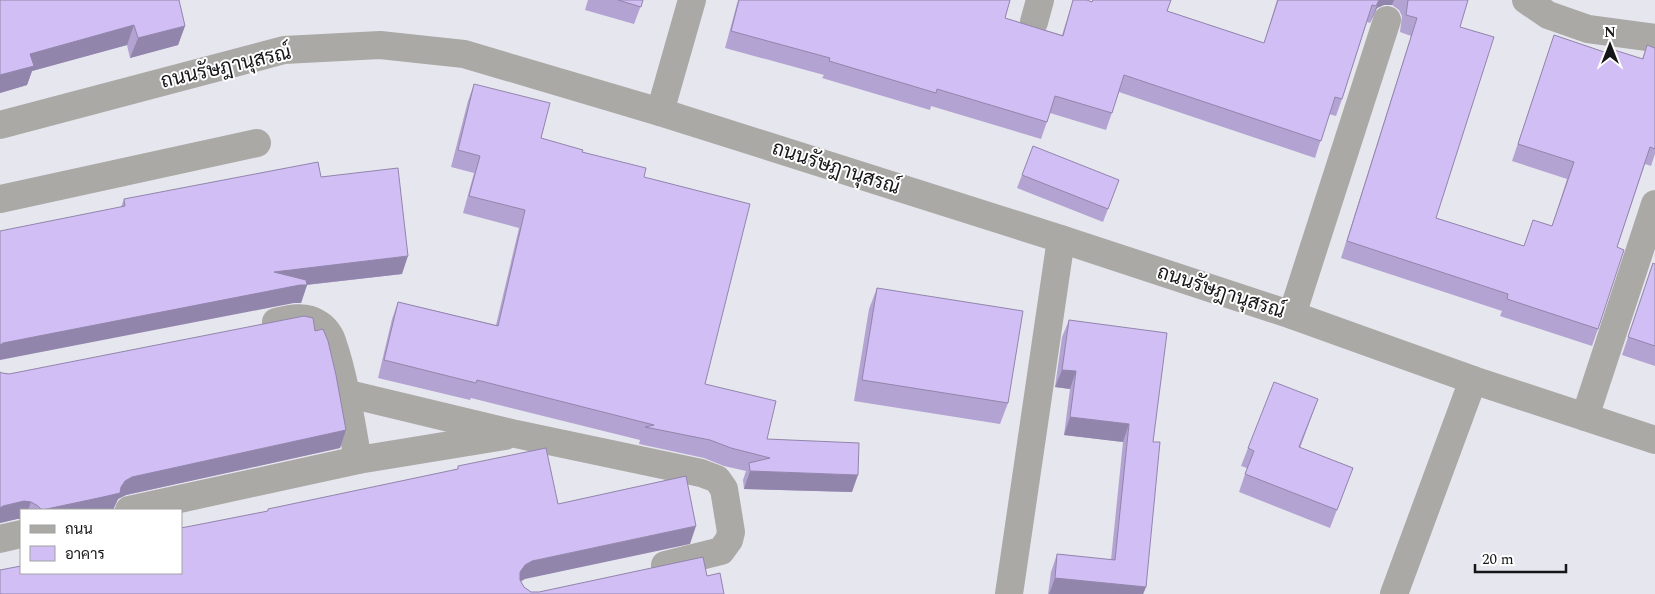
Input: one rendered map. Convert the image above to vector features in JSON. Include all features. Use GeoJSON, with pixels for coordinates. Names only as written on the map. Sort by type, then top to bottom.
{"type":"FeatureCollection","features":[{"type":"Feature","properties":{"kind":"street"},"geometry":{"type":"LineString","coordinates":[[660,112],[692,0]]}},
{"type":"Feature","properties":{"kind":"street"},"geometry":{"type":"LineString","coordinates":[[1526,0],[1548,15],[1588,29],[1655,38]]}},
{"type":"Feature","properties":{"kind":"street"},"geometry":{"type":"LineString","coordinates":[[1292,315],[1387,20]]}},
{"type":"Feature","properties":{"kind":"street","name":"ถนนรัษฎานุสรณ์"},"geometry":{"type":"LineString","coordinates":[[0,124],[284,50],[380,46],[464,54],[660,112],[1061,239],[1292,315],[1473,380],[1655,440]]}},
{"type":"Feature","properties":{"kind":"street"},"geometry":{"type":"LineString","coordinates":[[0,200],[257,143]]}},
{"type":"Feature","properties":{"kind":"street"},"geometry":{"type":"LineString","coordinates":[[1585,416],[1655,204]]}},
{"type":"Feature","properties":{"kind":"street"},"geometry":{"type":"LineString","coordinates":[[1009,594],[1061,239]]}},
{"type":"Feature","properties":{"kind":"street"},"geometry":{"type":"LineString","coordinates":[[249,327],[297,318],[316,322],[326,330],[333,342],[358,460]]}},
{"type":"Feature","properties":{"kind":"street"},"geometry":{"type":"LineString","coordinates":[[1394,594],[1473,380]]}},
{"type":"Feature","properties":{"kind":"street"},"geometry":{"type":"LineString","coordinates":[[345,393],[516,434],[702,473],[717,479],[724,489],[731,532],[729,540],[721,552],[641,570]]}},
{"type":"Feature","properties":{"kind":"street"},"geometry":{"type":"LineString","coordinates":[[135,509],[358,460],[516,434]]}},
{"type":"Feature","properties":{"kind":"street"},"geometry":{"type":"LineString","coordinates":[[0,539],[20,534]]}},
{"type":"Feature","properties":{"kind":"building"},"geometry":{"type":"Polygon","coordinates":[[[0,0],[179,0],[185,26],[138,38],[134,25],[30,54],[34,66],[0,75],[0,0]]]}},
{"type":"Feature","properties":{"kind":"building"},"geometry":{"type":"Polygon","coordinates":[[[618,0],[643,0],[641,7],[618,0]]]}},
{"type":"Feature","properties":{"kind":"building"},"geometry":{"type":"Polygon","coordinates":[[[739,0],[1010,0],[1005,18],[1063,36],[1073,0],[1092,2],[1093,0],[1171,0],[1167,11],[1264,43],[1278,0],[1379,0],[1376,6],[1372,5],[1342,99],[1335,97],[1321,141],[1124,75],[1112,113],[1055,96],[1047,122],[937,89],[936,93],[829,61],[830,58],[731,31],[739,0]]]}},
{"type":"Feature","properties":{"kind":"building"},"geometry":{"type":"Polygon","coordinates":[[[1408,0],[1468,0],[1460,27],[1494,37],[1436,218],[1524,246],[1533,220],[1552,226],[1574,162],[1518,144],[1554,35],[1610,54],[1611,49],[1643,59],[1647,45],[1655,48],[1655,149],[1650,147],[1617,247],[1624,250],[1598,329],[1507,299],[1508,294],[1347,241],[1417,18],[1406,15],[1408,0]]]}},
{"type":"Feature","properties":{"kind":"building"},"geometry":{"type":"Polygon","coordinates":[[[474,84],[550,103],[541,138],[583,150],[582,152],[646,168],[644,177],[750,204],[705,384],[776,401],[767,439],[859,443],[858,475],[750,471],[749,463],[770,458],[731,448],[710,440],[645,427],[654,425],[477,380],[476,383],[384,360],[398,302],[498,326],[525,210],[469,196],[480,156],[458,150],[474,84]]]}},
{"type":"Feature","properties":{"kind":"building"},"geometry":{"type":"Polygon","coordinates":[[[1033,146],[1119,180],[1108,209],[1022,175],[1033,146]]]}},
{"type":"Feature","properties":{"kind":"building"},"geometry":{"type":"Polygon","coordinates":[[[318,162],[321,177],[398,168],[408,256],[274,272],[306,280],[307,285],[0,345],[0,231],[125,206],[124,199],[318,162]]]}},
{"type":"Feature","properties":{"kind":"building"},"geometry":{"type":"Polygon","coordinates":[[[1653,263],[1655,264],[1655,346],[1628,337],[1653,263]]]}},
{"type":"Feature","properties":{"kind":"building"},"geometry":{"type":"Polygon","coordinates":[[[877,288],[1023,311],[1008,403],[862,380],[877,288]]]}},
{"type":"Feature","properties":{"kind":"building"},"geometry":{"type":"Polygon","coordinates":[[[304,316],[313,318],[315,331],[323,329],[328,341],[346,430],[132,477],[125,481],[120,493],[103,497],[47,509],[41,509],[31,502],[24,501],[0,508],[0,372],[9,374],[304,316]]]}},
{"type":"Feature","properties":{"kind":"building"},"geometry":{"type":"Polygon","coordinates":[[[1069,320],[1167,333],[1153,442],[1160,442],[1146,587],[1055,578],[1057,554],[1115,560],[1129,424],[1070,417],[1076,371],[1062,370],[1069,320]]]}},
{"type":"Feature","properties":{"kind":"building"},"geometry":{"type":"Polygon","coordinates":[[[1274,382],[1318,399],[1299,447],[1353,468],[1337,510],[1245,474],[1254,451],[1248,448],[1274,382]]]}},
{"type":"Feature","properties":{"kind":"building"},"geometry":{"type":"Polygon","coordinates":[[[546,448],[558,504],[686,476],[696,526],[532,561],[525,565],[520,572],[520,580],[524,587],[531,592],[539,592],[703,557],[707,576],[720,573],[724,594],[0,594],[0,570],[20,566],[20,574],[182,574],[182,528],[458,469],[458,466],[546,448]]]}}]}
